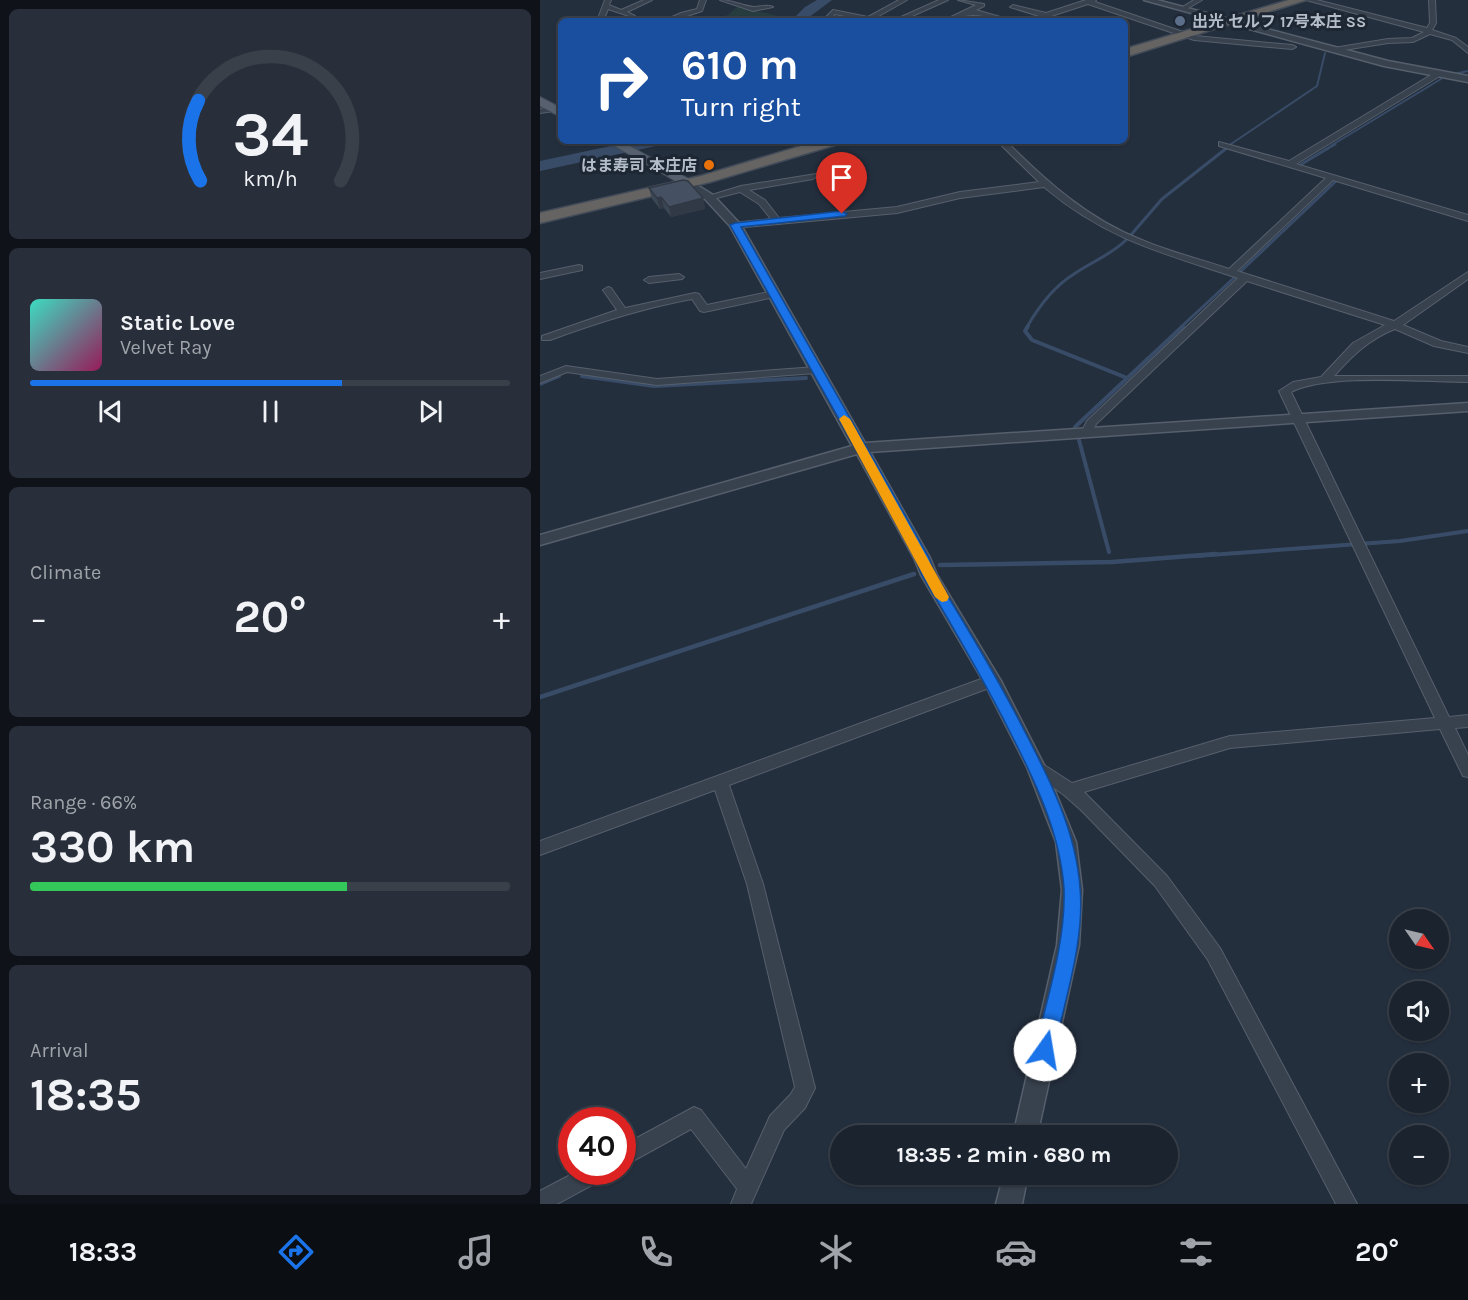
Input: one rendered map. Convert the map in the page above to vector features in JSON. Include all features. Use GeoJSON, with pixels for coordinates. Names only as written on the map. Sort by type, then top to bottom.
{"type":"FeatureCollection","features":[{"type":"Feature","properties":{"kind":"highway"},"geometry":{"type":"LineString","coordinates":[[1128,52],[1301,0]]}},
{"type":"Feature","properties":{"kind":"highway"},"geometry":{"type":"LineString","coordinates":[[540,218],[689,183],[823,144]]}},
{"type":"Feature","properties":{"kind":"main road"},"geometry":{"type":"LineString","coordinates":[[540,101],[558,110]]}},
{"type":"Feature","properties":{"kind":"main road"},"geometry":{"type":"LineString","coordinates":[[617,144],[689,183]]}},
{"type":"Feature","properties":{"kind":"street"},"geometry":{"type":"LineString","coordinates":[[622,12],[649,0]]}},
{"type":"Feature","properties":{"kind":"street"},"geometry":{"type":"LineString","coordinates":[[673,18],[700,10],[703,0]]}},
{"type":"Feature","properties":{"kind":"street"},"geometry":{"type":"LineString","coordinates":[[723,0],[753,9],[770,7]]}},
{"type":"Feature","properties":{"kind":"street"},"geometry":{"type":"LineString","coordinates":[[871,18],[904,0]]}},
{"type":"Feature","properties":{"kind":"street"},"geometry":{"type":"LineString","coordinates":[[902,18],[945,0]]}},
{"type":"Feature","properties":{"kind":"street"},"geometry":{"type":"LineString","coordinates":[[957,18],[981,5],[961,0]]}},
{"type":"Feature","properties":{"kind":"street"},"geometry":{"type":"LineString","coordinates":[[1148,0],[1334,50],[1468,79]]}},
{"type":"Feature","properties":{"kind":"street"},"geometry":{"type":"LineString","coordinates":[[1183,9],[1199,0]]}},
{"type":"Feature","properties":{"kind":"street"},"geometry":{"type":"LineString","coordinates":[[1309,0],[1385,18],[1454,39],[1468,51]]}},
{"type":"Feature","properties":{"kind":"street"},"geometry":{"type":"LineString","coordinates":[[1334,50],[1388,41],[1413,40],[1428,32],[1433,23],[1432,0]]}},
{"type":"Feature","properties":{"kind":"street"},"geometry":{"type":"LineString","coordinates":[[1039,18],[1091,1],[1198,39],[1292,47]]}},
{"type":"Feature","properties":{"kind":"street"},"geometry":{"type":"LineString","coordinates":[[601,18],[607,3],[633,17]]}},
{"type":"Feature","properties":{"kind":"street"},"geometry":{"type":"LineString","coordinates":[[1013,7],[1046,16]]}},
{"type":"Feature","properties":{"kind":"street"},"geometry":{"type":"LineString","coordinates":[[970,11],[999,18]]}},
{"type":"Feature","properties":{"kind":"street"},"geometry":{"type":"LineString","coordinates":[[828,18],[834,12],[859,18]]}},
{"type":"Feature","properties":{"kind":"street"},"geometry":{"type":"LineString","coordinates":[[1290,164],[1438,74]]}},
{"type":"Feature","properties":{"kind":"street"},"geometry":{"type":"LineString","coordinates":[[540,111],[558,110]]}},
{"type":"Feature","properties":{"kind":"street"},"geometry":{"type":"LineString","coordinates":[[1004,144],[1064,201],[1113,232],[1395,325],[1438,344],[1468,350]]}},
{"type":"Feature","properties":{"kind":"street"},"geometry":{"type":"LineString","coordinates":[[1222,144],[1468,218]]}},
{"type":"Feature","properties":{"kind":"street"},"geometry":{"type":"LineString","coordinates":[[708,197],[813,177]]}},
{"type":"Feature","properties":{"kind":"street"},"geometry":{"type":"LineString","coordinates":[[1231,272],[1332,177]]}},
{"type":"Feature","properties":{"kind":"street"},"geometry":{"type":"LineString","coordinates":[[689,183],[708,197],[735,225],[862,448],[929,575],[992,681],[1036,767],[1066,842],[1072,890],[1068,945],[1027,1125]]}},
{"type":"Feature","properties":{"kind":"street"},"geometry":{"type":"LineString","coordinates":[[735,225],[897,210],[960,195],[1046,184]]}},
{"type":"Feature","properties":{"kind":"street"},"geometry":{"type":"LineString","coordinates":[[741,189],[762,202],[776,220]]}},
{"type":"Feature","properties":{"kind":"street"},"geometry":{"type":"LineString","coordinates":[[540,276],[579,268]]}},
{"type":"Feature","properties":{"kind":"street"},"geometry":{"type":"LineString","coordinates":[[1325,379],[1357,345],[1379,331],[1395,325],[1468,275]]}},
{"type":"Feature","properties":{"kind":"street"},"geometry":{"type":"LineString","coordinates":[[1087,433],[1091,423],[1246,276]]}},
{"type":"Feature","properties":{"kind":"street"},"geometry":{"type":"LineString","coordinates":[[649,280],[679,277]]}},
{"type":"Feature","properties":{"kind":"street"},"geometry":{"type":"LineString","coordinates":[[663,279],[665,301]]}},
{"type":"Feature","properties":{"kind":"street"},"geometry":{"type":"LineString","coordinates":[[608,290],[622,311]]}},
{"type":"Feature","properties":{"kind":"street"},"geometry":{"type":"LineString","coordinates":[[546,338],[597,318],[665,301],[695,296],[704,309],[774,294]]}},
{"type":"Feature","properties":{"kind":"street"},"geometry":{"type":"LineString","coordinates":[[540,380],[566,369],[657,382],[816,370]]}},
{"type":"Feature","properties":{"kind":"street"},"geometry":{"type":"LineString","coordinates":[[1468,379],[1325,379],[1296,384],[1285,391],[1468,771]]}},
{"type":"Feature","properties":{"kind":"street"},"geometry":{"type":"LineString","coordinates":[[540,540],[862,448],[1468,407]]}},
{"type":"Feature","properties":{"kind":"street"},"geometry":{"type":"LineString","coordinates":[[540,848],[992,681]]}},
{"type":"Feature","properties":{"kind":"street"},"geometry":{"type":"LineString","coordinates":[[1070,790],[1230,742],[1468,721]]}},
{"type":"Feature","properties":{"kind":"street"},"geometry":{"type":"LineString","coordinates":[[1036,767],[1070,790],[1161,880],[1215,954],[1347,1204]]}},
{"type":"Feature","properties":{"kind":"street"},"geometry":{"type":"LineString","coordinates":[[720,782],[755,884],[805,1088],[798,1101],[777,1123],[745,1196]]}},
{"type":"Feature","properties":{"kind":"street"},"geometry":{"type":"LineString","coordinates":[[636,1149],[694,1117],[745,1196]]}},
{"type":"Feature","properties":{"kind":"street"},"geometry":{"type":"LineString","coordinates":[[540,1202],[572,1185]]}},
{"type":"Feature","properties":{"kind":"street"},"geometry":{"type":"LineString","coordinates":[[1009,1204],[1013,1185]]}},
{"type":"Feature","properties":{"kind":"green space"},"geometry":{"type":"Polygon","coordinates":[[[738,6],[785,18],[716,18],[728,15],[738,6]]]}},
{"type":"Feature","properties":{"kind":"building"},"geometry":{"type":"Polygon","coordinates":[[[683,180],[688,181],[703,198],[669,207],[649,188],[683,180]]]}},
{"type":"Feature","properties":{"kind":"waterway"},"geometry":{"type":"LineString","coordinates":[[800,18],[826,0]]}},
{"type":"Feature","properties":{"kind":"waterway"},"geometry":{"type":"LineString","coordinates":[[1231,144],[1317,86],[1325,53]]}},
{"type":"Feature","properties":{"kind":"waterway"},"geometry":{"type":"LineString","coordinates":[[1454,74],[1468,71]]}},
{"type":"Feature","properties":{"kind":"waterway"},"geometry":{"type":"LineString","coordinates":[[1332,145],[1441,79]]}},
{"type":"Feature","properties":{"kind":"waterway"},"geometry":{"type":"LineString","coordinates":[[540,166],[642,144]]}},
{"type":"Feature","properties":{"kind":"waterway"},"geometry":{"type":"LineString","coordinates":[[1300,165],[1335,144]]}},
{"type":"Feature","properties":{"kind":"waterway"},"geometry":{"type":"LineString","coordinates":[[1130,236],[1162,199],[1228,147]]}},
{"type":"Feature","properties":{"kind":"waterway"},"geometry":{"type":"LineString","coordinates":[[1241,271],[1336,181]]}},
{"type":"Feature","properties":{"kind":"waterway"},"geometry":{"type":"LineString","coordinates":[[1027,327],[1042,304],[1059,285],[1126,240]]}},
{"type":"Feature","properties":{"kind":"waterway"},"geometry":{"type":"LineString","coordinates":[[1181,327],[1235,277]]}},
{"type":"Feature","properties":{"kind":"waterway"},"geometry":{"type":"LineString","coordinates":[[1028,326],[1025,331],[1032,340],[1127,378]]}},
{"type":"Feature","properties":{"kind":"waterway"},"geometry":{"type":"LineString","coordinates":[[1075,427],[1183,326]]}},
{"type":"Feature","properties":{"kind":"waterway"},"geometry":{"type":"LineString","coordinates":[[540,384],[559,376]]}},
{"type":"Feature","properties":{"kind":"waterway"},"geometry":{"type":"LineString","coordinates":[[582,376],[654,386],[806,378]]}},
{"type":"Feature","properties":{"kind":"waterway"},"geometry":{"type":"LineString","coordinates":[[1079,440],[1109,552]]}},
{"type":"Feature","properties":{"kind":"waterway"},"geometry":{"type":"LineString","coordinates":[[1196,556],[1400,541],[1468,531]]}},
{"type":"Feature","properties":{"kind":"waterway"},"geometry":{"type":"LineString","coordinates":[[940,565],[1112,562],[1216,554]]}},
{"type":"Feature","properties":{"kind":"waterway"},"geometry":{"type":"LineString","coordinates":[[540,697],[914,574]]}},
{"type":"Feature","properties":{"kind":"slow traffic"},"geometry":{"type":"LineString","coordinates":[[844,419],[866,455],[942,597]]}},
{"type":"Feature","properties":{"kind":"place","name":"出光 セルフ 17号本庄 SS"},"geometry":{"type":"Point","coordinates":[1180,21]}},
{"type":"Feature","properties":{"kind":"place","name":"はま寿司 本庄店"},"geometry":{"type":"Point","coordinates":[709,165]}},
{"type":"Feature","properties":{"kind":"route"},"geometry":{"type":"LineString","coordinates":[[842,214],[735,225],[877,476],[929,575],[992,681],[1036,767],[1059,822],[1066,842],[1072,890],[1068,945],[1045,1050]]}}]}
